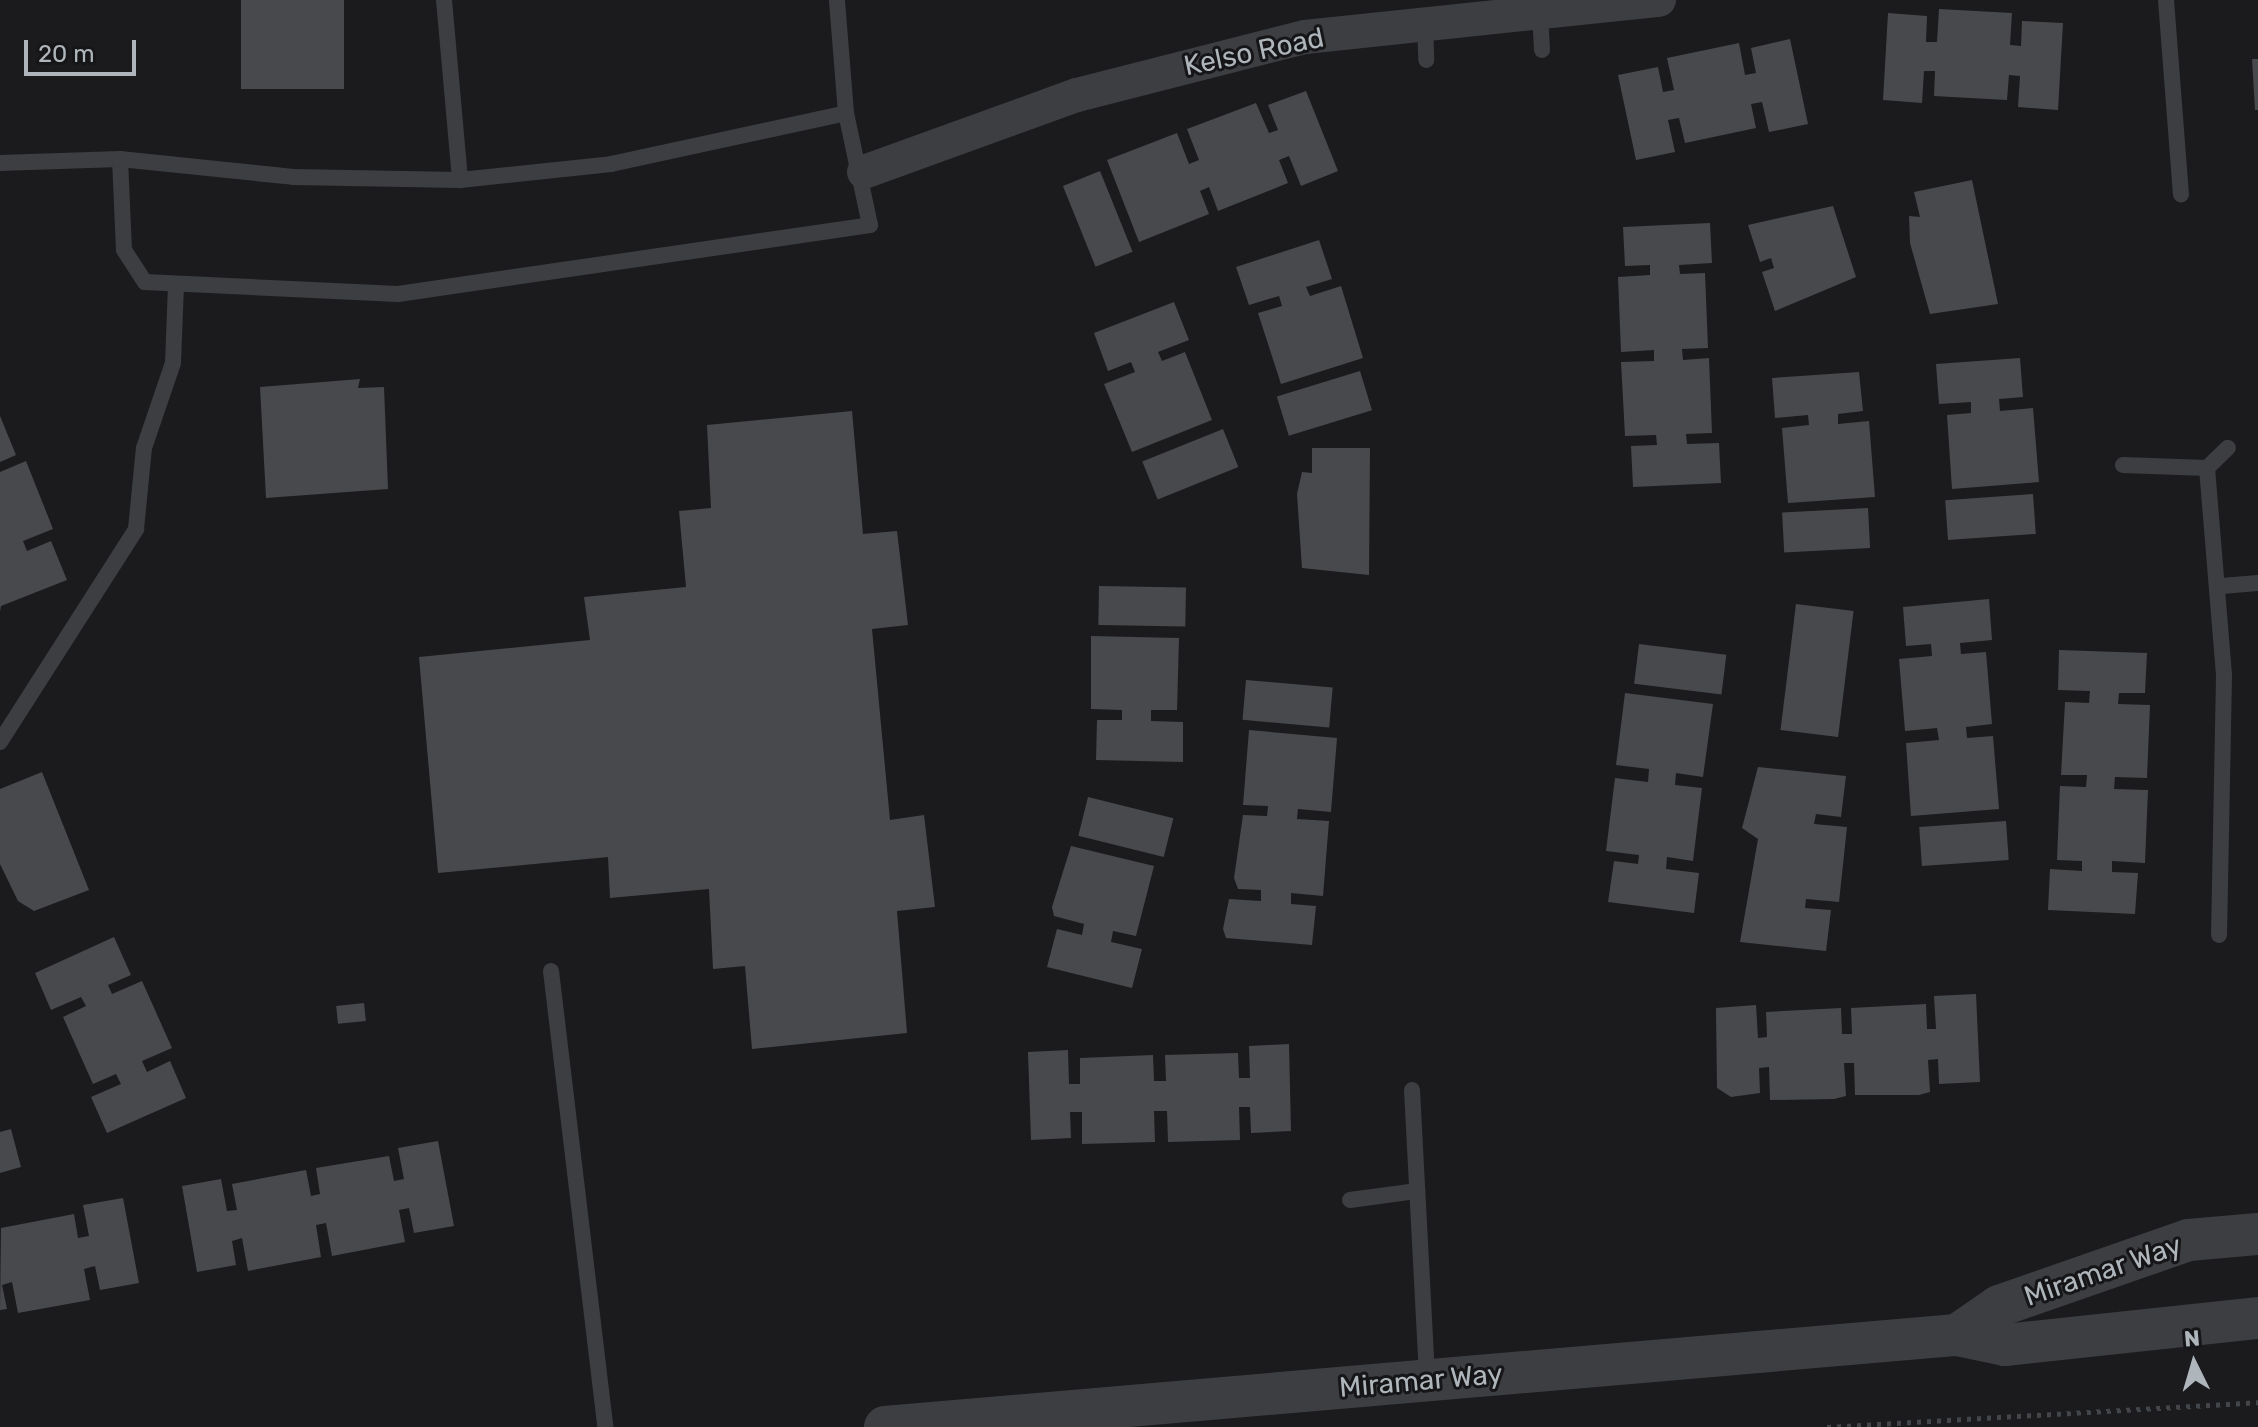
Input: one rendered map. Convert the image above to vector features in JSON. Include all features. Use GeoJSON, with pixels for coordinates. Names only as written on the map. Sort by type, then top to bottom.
{"type":"FeatureCollection","features":[{"type":"Feature","properties":{"kind":"street","name":"Kelso Road"},"geometry":{"type":"LineString","coordinates":[[864,172],[1077,95],[1305,37],[1659,0]]}},
{"type":"Feature","properties":{"kind":"street","name":"Miramar Way"},"geometry":{"type":"LineString","coordinates":[[1957,1335],[1999,1306],[2189,1240],[2258,1234]]}},
{"type":"Feature","properties":{"kind":"street","name":"Miramar Way"},"geometry":{"type":"LineString","coordinates":[[885,1427],[1957,1335],[2005,1345],[2258,1318]]}},
{"type":"Feature","properties":{"kind":"lane"},"geometry":{"type":"LineString","coordinates":[[444,0],[460,180]]}},
{"type":"Feature","properties":{"kind":"lane"},"geometry":{"type":"LineString","coordinates":[[120,159],[124,250],[145,282],[398,294],[688,256],[870,225],[864,172],[846,113],[837,0]]}},
{"type":"Feature","properties":{"kind":"lane"},"geometry":{"type":"LineString","coordinates":[[2166,0],[2181,194]]}},
{"type":"Feature","properties":{"kind":"lane"},"geometry":{"type":"LineString","coordinates":[[1540,12],[1542,50]]}},
{"type":"Feature","properties":{"kind":"lane"},"geometry":{"type":"LineString","coordinates":[[1425,23],[1426,60]]}},
{"type":"Feature","properties":{"kind":"lane"},"geometry":{"type":"LineString","coordinates":[[0,163],[120,159],[293,177],[460,180],[611,164],[846,113]]}},
{"type":"Feature","properties":{"kind":"lane"},"geometry":{"type":"LineString","coordinates":[[0,742],[136,529],[144,448],[173,363],[176,284]]}},
{"type":"Feature","properties":{"kind":"lane"},"geometry":{"type":"LineString","coordinates":[[2123,465],[2207,468],[2228,448]]}},
{"type":"Feature","properties":{"kind":"lane"},"geometry":{"type":"LineString","coordinates":[[2207,468],[2222,586],[2219,935]]}},
{"type":"Feature","properties":{"kind":"lane"},"geometry":{"type":"LineString","coordinates":[[2222,586],[2258,583]]}},
{"type":"Feature","properties":{"kind":"lane"},"geometry":{"type":"LineString","coordinates":[[551,971],[605,1427]]}},
{"type":"Feature","properties":{"kind":"lane"},"geometry":{"type":"LineString","coordinates":[[1412,1090],[1427,1381]]}},
{"type":"Feature","properties":{"kind":"lane"},"geometry":{"type":"LineString","coordinates":[[1350,1200],[1417,1191]]}},
{"type":"Feature","properties":{"kind":"path"},"geometry":{"type":"LineString","coordinates":[[1827,1427],[2258,1402]]}},
{"type":"Feature","properties":{"kind":"building"},"geometry":{"type":"Polygon","coordinates":[[[241,0],[344,0],[344,89],[241,89],[241,0]]]}},
{"type":"Feature","properties":{"kind":"building"},"geometry":{"type":"Polygon","coordinates":[[[1939,9],[2012,13],[2010,45],[2021,46],[2022,21],[2063,23],[2058,110],[2018,107],[2020,76],[2009,75],[2007,100],[1934,96],[1935,71],[1924,71],[1922,103],[1883,100],[1888,13],[1927,16],[1926,42],[1937,42],[1939,9]]]}},
{"type":"Feature","properties":{"kind":"building"},"geometry":{"type":"Polygon","coordinates":[[[1790,39],[1808,124],[1769,132],[1762,102],[1751,104],[1756,128],[1685,143],[1679,118],[1668,120],[1675,152],[1636,160],[1618,75],[1658,67],[1663,92],[1674,90],[1667,58],[1739,43],[1745,75],[1756,73],[1751,48],[1790,39]]]}},
{"type":"Feature","properties":{"kind":"building"},"geometry":{"type":"Polygon","coordinates":[[[2252,59],[2258,59],[2258,110],[2255,110],[2252,59]]]}},
{"type":"Feature","properties":{"kind":"building"},"geometry":{"type":"Polygon","coordinates":[[[1306,91],[1338,171],[1301,186],[1289,156],[1279,160],[1288,183],[1218,211],[1209,187],[1200,191],[1209,214],[1139,242],[1107,160],[1177,133],[1189,164],[1199,160],[1187,129],[1256,103],[1269,133],[1278,130],[1268,105],[1306,91]]]}},
{"type":"Feature","properties":{"kind":"building"},"geometry":{"type":"Polygon","coordinates":[[[1100,171],[1133,252],[1096,267],[1063,186],[1100,171]]]}},
{"type":"Feature","properties":{"kind":"building"},"geometry":{"type":"Polygon","coordinates":[[[1972,180],[1998,304],[1930,314],[1910,243],[1909,216],[1920,217],[1914,192],[1972,180]]]}},
{"type":"Feature","properties":{"kind":"building"},"geometry":{"type":"Polygon","coordinates":[[[1833,206],[1856,277],[1775,311],[1762,272],[1774,268],[1771,258],[1760,262],[1748,225],[1833,206]]]}},
{"type":"Feature","properties":{"kind":"building"},"geometry":{"type":"Polygon","coordinates":[[[1710,223],[1712,263],[1679,265],[1680,274],[1705,273],[1708,348],[1682,349],[1683,360],[1709,358],[1712,433],[1686,434],[1687,444],[1719,443],[1721,483],[1633,487],[1631,446],[1657,445],[1656,435],[1625,436],[1621,362],[1654,361],[1654,350],[1621,352],[1618,277],[1650,275],[1650,265],[1625,266],[1623,227],[1710,223]]]}},
{"type":"Feature","properties":{"kind":"building"},"geometry":{"type":"Polygon","coordinates":[[[1319,240],[1332,279],[1306,287],[1310,296],[1341,286],[1363,358],[1281,384],[1258,313],[1282,306],[1279,296],[1249,305],[1236,267],[1319,240]]]}},
{"type":"Feature","properties":{"kind":"building"},"geometry":{"type":"Polygon","coordinates":[[[1174,302],[1189,340],[1158,352],[1162,361],[1185,352],[1212,420],[1132,452],[1104,384],[1135,372],[1131,362],[1108,371],[1094,333],[1174,302]]]}},
{"type":"Feature","properties":{"kind":"building"},"geometry":{"type":"Polygon","coordinates":[[[2020,358],[2023,397],[1999,399],[2000,411],[2033,408],[2039,482],[1952,489],[1947,415],[1971,413],[1971,402],[1939,404],[1936,364],[2020,358]]]}},
{"type":"Feature","properties":{"kind":"building"},"geometry":{"type":"Polygon","coordinates":[[[1360,371],[1372,410],[1289,436],[1277,396],[1360,371]]]}},
{"type":"Feature","properties":{"kind":"building"},"geometry":{"type":"Polygon","coordinates":[[[1859,372],[1863,411],[1838,414],[1838,424],[1869,421],[1875,497],[1788,503],[1782,428],[1809,425],[1808,415],[1775,418],[1772,378],[1859,372]]]}},
{"type":"Feature","properties":{"kind":"building"},"geometry":{"type":"Polygon","coordinates":[[[360,379],[358,388],[384,387],[388,489],[266,498],[260,387],[360,379]]]}},
{"type":"Feature","properties":{"kind":"building"},"geometry":{"type":"Polygon","coordinates":[[[852,411],[863,534],[897,531],[908,625],[872,629],[890,820],[924,815],[935,907],[897,911],[907,1033],[752,1049],[745,966],[713,969],[709,889],[610,898],[608,857],[438,873],[419,657],[590,640],[584,597],[686,587],[679,511],[711,508],[707,425],[852,411]]]}},
{"type":"Feature","properties":{"kind":"building"},"geometry":{"type":"Polygon","coordinates":[[[0,416],[16,455],[0,462],[0,416]]]}},
{"type":"Feature","properties":{"kind":"building"},"geometry":{"type":"Polygon","coordinates":[[[1223,429],[1238,467],[1158,500],[1142,462],[1223,429]]]}},
{"type":"Feature","properties":{"kind":"building"},"geometry":{"type":"Polygon","coordinates":[[[1312,448],[1370,448],[1369,575],[1302,568],[1297,494],[1302,472],[1312,473],[1312,448]]]}},
{"type":"Feature","properties":{"kind":"building"},"geometry":{"type":"Polygon","coordinates":[[[26,461],[53,529],[23,541],[27,551],[51,541],[67,580],[1,606],[0,612],[0,472],[26,461]]]}},
{"type":"Feature","properties":{"kind":"building"},"geometry":{"type":"Polygon","coordinates":[[[2033,494],[2036,534],[1948,540],[1945,500],[2033,494]]]}},
{"type":"Feature","properties":{"kind":"building"},"geometry":{"type":"Polygon","coordinates":[[[1868,508],[1870,548],[1784,552],[1782,513],[1868,508]]]}},
{"type":"Feature","properties":{"kind":"building"},"geometry":{"type":"Polygon","coordinates":[[[1099,586],[1186,588],[1185,627],[1098,625],[1099,586]]]}},
{"type":"Feature","properties":{"kind":"building"},"geometry":{"type":"Polygon","coordinates":[[[1989,599],[1992,640],[1960,643],[1961,654],[1986,652],[1992,724],[1966,727],[1967,738],[1993,736],[1999,809],[1911,816],[1906,743],[1939,740],[1937,728],[1905,731],[1899,659],[1932,656],[1931,644],[1906,646],[1903,607],[1989,599]]]}},
{"type":"Feature","properties":{"kind":"building"},"geometry":{"type":"Polygon","coordinates":[[[1796,604],[1854,611],[1838,737],[1781,730],[1796,604]]]}},
{"type":"Feature","properties":{"kind":"building"},"geometry":{"type":"Polygon","coordinates":[[[1091,636],[1179,638],[1177,710],[1151,710],[1151,721],[1183,722],[1183,762],[1096,760],[1097,720],[1122,720],[1122,710],[1091,709],[1091,636]]]}},
{"type":"Feature","properties":{"kind":"building"},"geometry":{"type":"Polygon","coordinates":[[[1639,644],[1726,655],[1721,694],[1634,684],[1639,644]]]}},
{"type":"Feature","properties":{"kind":"building"},"geometry":{"type":"Polygon","coordinates":[[[2059,650],[2147,653],[2145,693],[2119,693],[2118,704],[2150,705],[2147,778],[2115,777],[2114,789],[2148,790],[2145,863],[2112,861],[2112,872],[2138,873],[2135,914],[2048,910],[2050,869],[2082,871],[2082,861],[2057,860],[2060,786],[2086,787],[2087,775],[2061,775],[2065,702],[2089,703],[2090,691],[2058,690],[2059,650]]]}},
{"type":"Feature","properties":{"kind":"building"},"geometry":{"type":"Polygon","coordinates":[[[1246,680],[1333,688],[1329,727],[1243,720],[1246,680]]]}},
{"type":"Feature","properties":{"kind":"building"},"geometry":{"type":"Polygon","coordinates":[[[1625,693],[1713,704],[1703,777],[1676,773],[1675,785],[1702,788],[1693,861],[1667,857],[1666,869],[1699,873],[1694,913],[1608,902],[1614,861],[1638,864],[1639,855],[1606,851],[1615,778],[1648,782],[1649,769],[1616,765],[1625,693]]]}},
{"type":"Feature","properties":{"kind":"building"},"geometry":{"type":"Polygon","coordinates":[[[1249,730],[1337,738],[1331,812],[1298,809],[1297,819],[1329,821],[1323,896],[1291,893],[1291,904],[1316,906],[1312,945],[1226,938],[1223,929],[1229,899],[1261,901],[1261,890],[1238,889],[1234,878],[1243,815],[1267,816],[1268,806],[1243,805],[1249,730]]]}},
{"type":"Feature","properties":{"kind":"building"},"geometry":{"type":"Polygon","coordinates":[[[1758,767],[1846,776],[1841,817],[1816,814],[1814,824],[1847,827],[1839,902],[1806,899],[1805,908],[1831,910],[1826,951],[1740,942],[1758,839],[1742,828],[1758,767]]]}},
{"type":"Feature","properties":{"kind":"building"},"geometry":{"type":"Polygon","coordinates":[[[42,772],[89,890],[34,911],[18,901],[0,864],[0,789],[42,772]]]}},
{"type":"Feature","properties":{"kind":"building"},"geometry":{"type":"Polygon","coordinates":[[[1088,797],[1173,818],[1164,857],[1078,836],[1088,797]]]}},
{"type":"Feature","properties":{"kind":"building"},"geometry":{"type":"Polygon","coordinates":[[[2006,821],[2009,860],[1922,866],[1919,827],[2006,821]]]}},
{"type":"Feature","properties":{"kind":"building"},"geometry":{"type":"Polygon","coordinates":[[[1071,846],[1154,866],[1136,936],[1113,931],[1111,942],[1142,949],[1132,988],[1047,967],[1057,929],[1082,935],[1084,924],[1054,916],[1052,907],[1071,846]]]}},
{"type":"Feature","properties":{"kind":"building"},"geometry":{"type":"Polygon","coordinates":[[[114,937],[131,975],[108,985],[112,994],[142,981],[172,1048],[142,1061],[147,1072],[170,1061],[186,1098],[107,1133],[91,1097],[121,1084],[116,1074],[93,1084],[63,1017],[86,1006],[81,997],[51,1010],[35,973],[114,937]]]}},
{"type":"Feature","properties":{"kind":"building"},"geometry":{"type":"Polygon","coordinates":[[[1976,994],[1980,1082],[1939,1084],[1938,1059],[1928,1060],[1930,1092],[1919,1095],[1855,1095],[1854,1063],[1844,1063],[1846,1096],[1834,1099],[1770,1100],[1769,1067],[1759,1068],[1760,1093],[1731,1097],[1717,1088],[1716,1008],[1756,1005],[1758,1038],[1767,1037],[1766,1012],[1841,1008],[1842,1034],[1852,1034],[1851,1008],[1926,1004],[1927,1029],[1936,1029],[1934,996],[1976,994]]]}},
{"type":"Feature","properties":{"kind":"building"},"geometry":{"type":"Polygon","coordinates":[[[364,1003],[366,1021],[338,1024],[336,1006],[364,1003]]]}},
{"type":"Feature","properties":{"kind":"building"},"geometry":{"type":"Polygon","coordinates":[[[1289,1044],[1291,1131],[1251,1133],[1250,1107],[1239,1107],[1240,1140],[1168,1142],[1167,1111],[1154,1111],[1155,1142],[1082,1144],[1082,1112],[1070,1112],[1071,1138],[1031,1140],[1028,1052],[1068,1050],[1069,1084],[1080,1084],[1080,1058],[1153,1055],[1154,1081],[1166,1081],[1165,1055],[1238,1053],[1239,1078],[1250,1078],[1249,1046],[1289,1044]]]}},
{"type":"Feature","properties":{"kind":"building"},"geometry":{"type":"Polygon","coordinates":[[[11,1129],[21,1167],[0,1173],[0,1132],[11,1129]]]}},
{"type":"Feature","properties":{"kind":"building"},"geometry":{"type":"Polygon","coordinates":[[[438,1141],[454,1226],[414,1233],[409,1208],[399,1210],[405,1242],[332,1256],[326,1223],[316,1225],[321,1257],[248,1271],[242,1238],[232,1241],[236,1265],[197,1272],[182,1186],[221,1179],[227,1211],[237,1210],[232,1184],[306,1170],[311,1196],[320,1194],[316,1168],[389,1156],[394,1181],[404,1179],[398,1148],[438,1141]]]}},
{"type":"Feature","properties":{"kind":"building"},"geometry":{"type":"Polygon","coordinates":[[[123,1198],[139,1283],[100,1290],[95,1266],[84,1269],[90,1300],[18,1313],[12,1282],[2,1285],[7,1309],[0,1310],[1,1228],[74,1214],[78,1238],[89,1236],[83,1205],[123,1198]]]}}]}
